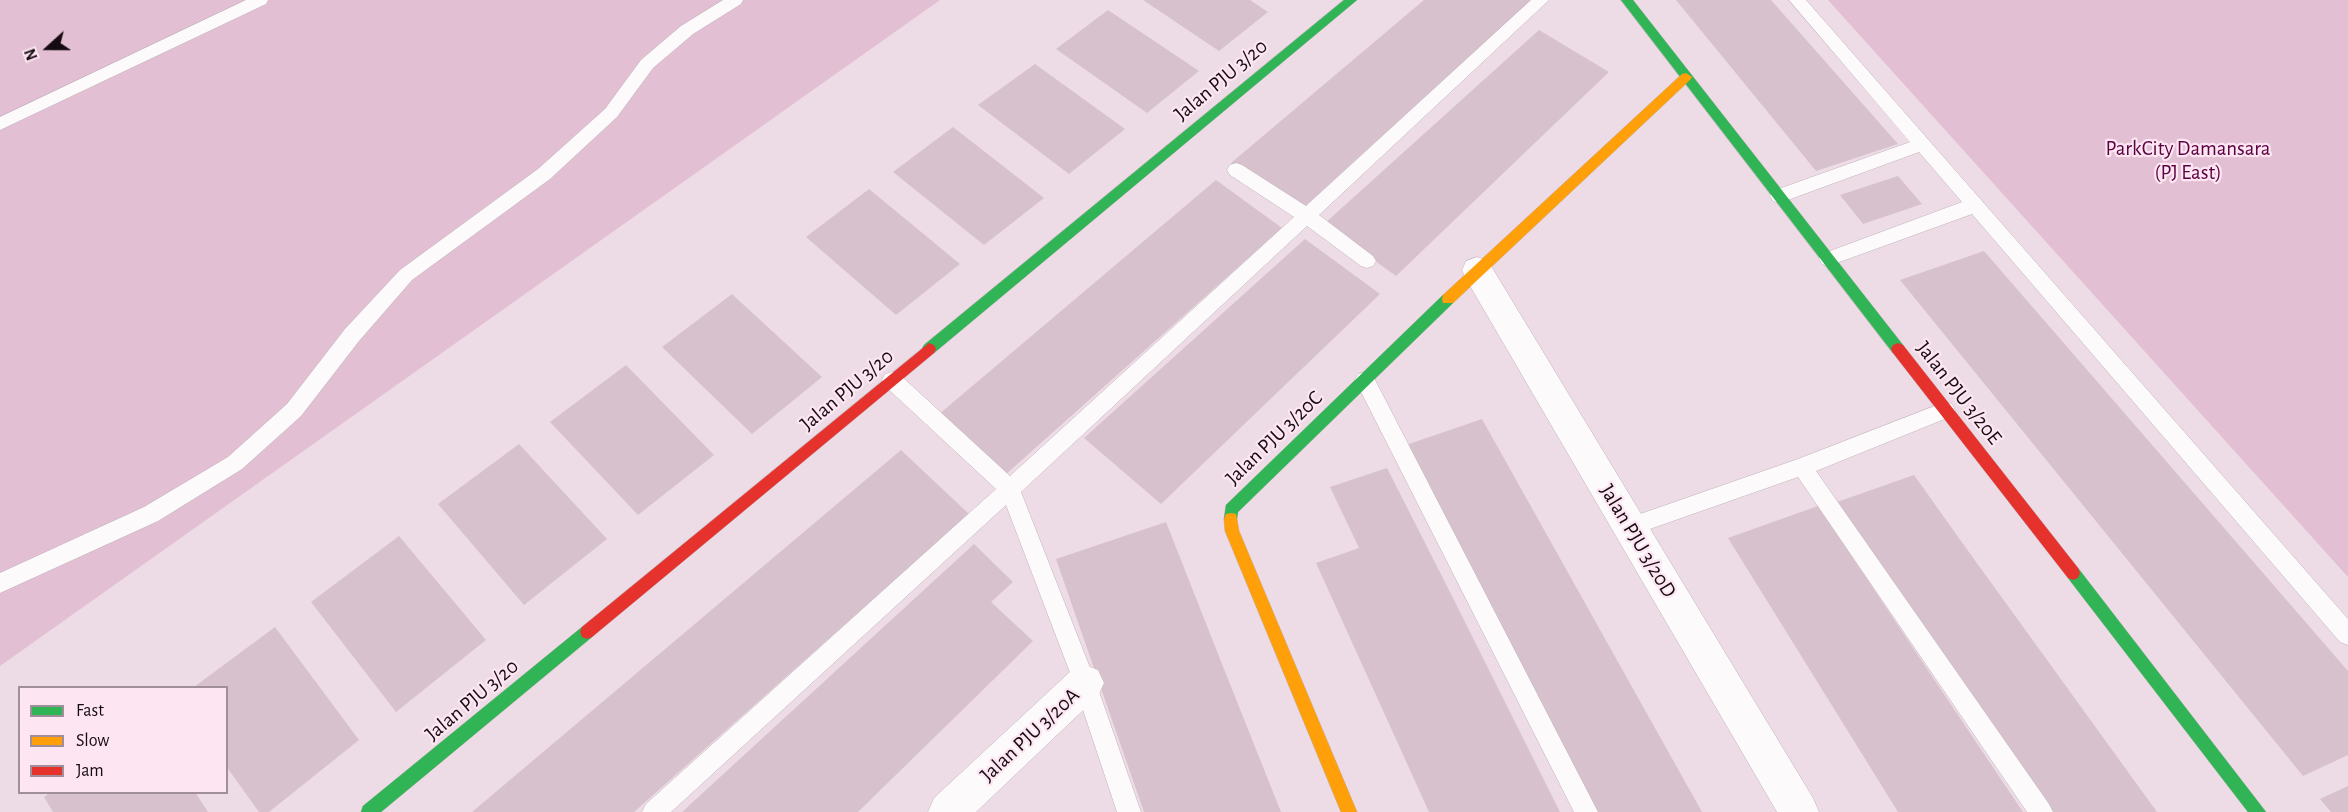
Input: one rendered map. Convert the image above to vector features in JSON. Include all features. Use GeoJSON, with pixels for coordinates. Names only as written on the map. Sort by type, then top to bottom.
{"type":"FeatureCollection","features":[{"type":"Feature","properties":{"kind":"street","name":"Jalan PJU 3/20"},"geometry":{"type":"LineString","coordinates":[[369,812],[1351,0]]}},
{"type":"Feature","properties":{"kind":"street","name":"Jalan PJU 3/20E"},"geometry":{"type":"LineString","coordinates":[[1626,0],[2258,812]]}},
{"type":"Feature","properties":{"kind":"street","name":"Jalan PJU 3/20C"},"geometry":{"type":"LineString","coordinates":[[1349,812],[1232,531],[1231,510],[1477,270],[1686,77]]}},
{"type":"Feature","properties":{"kind":"street","name":"Jalan PJU 3/20D"},"geometry":{"type":"LineString","coordinates":[[1477,270],[1799,812]]}},
{"type":"Feature","properties":{"kind":"street","name":"Jalan PJU 3/20A"},"geometry":{"type":"LineString","coordinates":[[948,812],[1085,683]]}},
{"type":"Feature","properties":{"kind":"lane"},"geometry":{"type":"LineString","coordinates":[[0,124],[260,0]]}},
{"type":"Feature","properties":{"kind":"lane"},"geometry":{"type":"LineString","coordinates":[[0,583],[151,514],[236,463],[294,410],[352,335],[406,275],[544,174],[611,113],[647,64],[687,30],[735,0]]}},
{"type":"Feature","properties":{"kind":"lane"},"geometry":{"type":"LineString","coordinates":[[654,812],[1010,489],[1541,0]]}},
{"type":"Feature","properties":{"kind":"lane"},"geometry":{"type":"LineString","coordinates":[[1797,0],[2348,635]]}},
{"type":"Feature","properties":{"kind":"lane"},"geometry":{"type":"LineString","coordinates":[[1779,196],[1922,144]]}},
{"type":"Feature","properties":{"kind":"lane"},"geometry":{"type":"LineString","coordinates":[[1236,170],[1307,216],[1367,261]]}},
{"type":"Feature","properties":{"kind":"lane"},"geometry":{"type":"LineString","coordinates":[[1828,259],[1975,205]]}},
{"type":"Feature","properties":{"kind":"lane"},"geometry":{"type":"LineString","coordinates":[[892,380],[1010,489],[1085,683],[1129,812]]}},
{"type":"Feature","properties":{"kind":"lane"},"geometry":{"type":"LineString","coordinates":[[1365,380],[1586,812]]}},
{"type":"Feature","properties":{"kind":"lane"},"geometry":{"type":"LineString","coordinates":[[1630,527],[1802,466],[1945,410]]}},
{"type":"Feature","properties":{"kind":"lane"},"geometry":{"type":"LineString","coordinates":[[1802,466],[2041,812]]}},
{"type":"Feature","properties":{"kind":"green space"},"geometry":{"type":"Polygon","coordinates":[[[0,0],[940,0],[0,666],[0,0]]]}},
{"type":"Feature","properties":{"kind":"green space","name":"ParkCity Damansara (PJ East)"},"geometry":{"type":"Polygon","coordinates":[[[1828,0],[2348,0],[2348,577],[1828,0]]]}},
{"type":"Feature","properties":{"kind":"building"},"geometry":{"type":"Polygon","coordinates":[[[1143,0],[1250,0],[1268,12],[1219,51],[1143,0]]]}},
{"type":"Feature","properties":{"kind":"building"},"geometry":{"type":"Polygon","coordinates":[[[1424,0],[1541,0],[1301,213],[1231,163],[1424,0]]]}},
{"type":"Feature","properties":{"kind":"building"},"geometry":{"type":"Polygon","coordinates":[[[1676,0],[1771,0],[1898,144],[1816,171],[1676,0]]]}},
{"type":"Feature","properties":{"kind":"building"},"geometry":{"type":"Polygon","coordinates":[[[1108,10],[1199,71],[1147,113],[1056,49],[1108,10]]]}},
{"type":"Feature","properties":{"kind":"building"},"geometry":{"type":"Polygon","coordinates":[[[1539,30],[1609,72],[1396,276],[1324,224],[1539,30]]]}},
{"type":"Feature","properties":{"kind":"building"},"geometry":{"type":"Polygon","coordinates":[[[1035,64],[1125,129],[1069,174],[978,105],[1035,64]]]}},
{"type":"Feature","properties":{"kind":"building"},"geometry":{"type":"Polygon","coordinates":[[[953,127],[1044,198],[984,245],[893,172],[953,127]]]}},
{"type":"Feature","properties":{"kind":"building"},"geometry":{"type":"Polygon","coordinates":[[[1898,176],[1922,204],[1863,224],[1840,195],[1898,176]]]}},
{"type":"Feature","properties":{"kind":"building"},"geometry":{"type":"Polygon","coordinates":[[[1216,180],[1282,228],[1005,475],[938,415],[1216,180]]]}},
{"type":"Feature","properties":{"kind":"building"},"geometry":{"type":"Polygon","coordinates":[[[869,189],[960,264],[896,315],[806,237],[869,189]]]}},
{"type":"Feature","properties":{"kind":"building"},"geometry":{"type":"Polygon","coordinates":[[[1305,239],[1380,294],[1161,504],[1084,438],[1305,239]]]}},
{"type":"Feature","properties":{"kind":"building"},"geometry":{"type":"Polygon","coordinates":[[[1984,251],[2348,671],[2348,755],[2303,776],[1900,280],[1984,251]]]}},
{"type":"Feature","properties":{"kind":"building"},"geometry":{"type":"Polygon","coordinates":[[[732,294],[822,377],[752,434],[662,347],[732,294]]]}},
{"type":"Feature","properties":{"kind":"building"},"geometry":{"type":"Polygon","coordinates":[[[626,365],[714,455],[638,515],[550,422],[626,365]]]}},
{"type":"Feature","properties":{"kind":"building"},"geometry":{"type":"Polygon","coordinates":[[[1482,419],[1702,812],[1597,812],[1406,445],[1482,419]]]}},
{"type":"Feature","properties":{"kind":"building"},"geometry":{"type":"Polygon","coordinates":[[[519,444],[607,539],[524,605],[438,504],[519,444]]]}},
{"type":"Feature","properties":{"kind":"building"},"geometry":{"type":"Polygon","coordinates":[[[901,450],[969,514],[634,812],[472,812],[901,450]]]}},
{"type":"Feature","properties":{"kind":"building"},"geometry":{"type":"Polygon","coordinates":[[[1387,468],[1560,812],[1429,812],[1316,563],[1359,548],[1330,487],[1387,468]]]}},
{"type":"Feature","properties":{"kind":"building"},"geometry":{"type":"Polygon","coordinates":[[[1914,475],[2157,812],[2048,812],[1837,502],[1914,475]]]}},
{"type":"Feature","properties":{"kind":"building"},"geometry":{"type":"Polygon","coordinates":[[[1818,506],[2023,812],[1898,812],[1728,538],[1818,506]]]}},
{"type":"Feature","properties":{"kind":"building"},"geometry":{"type":"Polygon","coordinates":[[[1166,522],[1281,812],[1144,812],[1056,559],[1166,522]]]}},
{"type":"Feature","properties":{"kind":"building"},"geometry":{"type":"Polygon","coordinates":[[[399,536],[486,640],[396,712],[311,602],[399,536]]]}},
{"type":"Feature","properties":{"kind":"building"},"geometry":{"type":"Polygon","coordinates":[[[974,544],[1013,582],[991,602],[1033,641],[858,812],[682,812],[974,544]]]}},
{"type":"Feature","properties":{"kind":"building"},"geometry":{"type":"Polygon","coordinates":[[[275,627],[359,740],[269,812],[259,812],[228,769],[228,686],[195,686],[275,627]]]}},
{"type":"Feature","properties":{"kind":"building"},"geometry":{"type":"Polygon","coordinates":[[[2348,786],[2348,812],[2331,812],[2320,799],[2348,786]]]}},
{"type":"Feature","properties":{"kind":"building"},"geometry":{"type":"Polygon","coordinates":[[[48,794],[196,794],[208,812],[53,812],[44,797],[48,794]]]}},
{"type":"Feature","properties":{"kind":"traffic: fast"},"geometry":{"type":"LineString","coordinates":[[929,349],[1351,0]]}},
{"type":"Feature","properties":{"kind":"traffic: fast"},"geometry":{"type":"LineString","coordinates":[[1627,0],[1898,349]]}},
{"type":"Feature","properties":{"kind":"traffic: fast"},"geometry":{"type":"LineString","coordinates":[[1231,519],[1231,510],[1448,299]]}},
{"type":"Feature","properties":{"kind":"traffic: fast"},"geometry":{"type":"LineString","coordinates":[[2073,573],[2258,812]]}},
{"type":"Feature","properties":{"kind":"traffic: fast"},"geometry":{"type":"LineString","coordinates":[[369,812],[587,632]]}},
{"type":"Feature","properties":{"kind":"traffic: slow"},"geometry":{"type":"LineString","coordinates":[[1448,299],[1686,77]]}},
{"type":"Feature","properties":{"kind":"traffic: slow"},"geometry":{"type":"LineString","coordinates":[[1231,519],[1232,531],[1349,812]]}},
{"type":"Feature","properties":{"kind":"traffic: jam"},"geometry":{"type":"LineString","coordinates":[[587,632],[929,349]]}},
{"type":"Feature","properties":{"kind":"traffic: jam"},"geometry":{"type":"LineString","coordinates":[[1898,349],[2073,573]]}}]}
